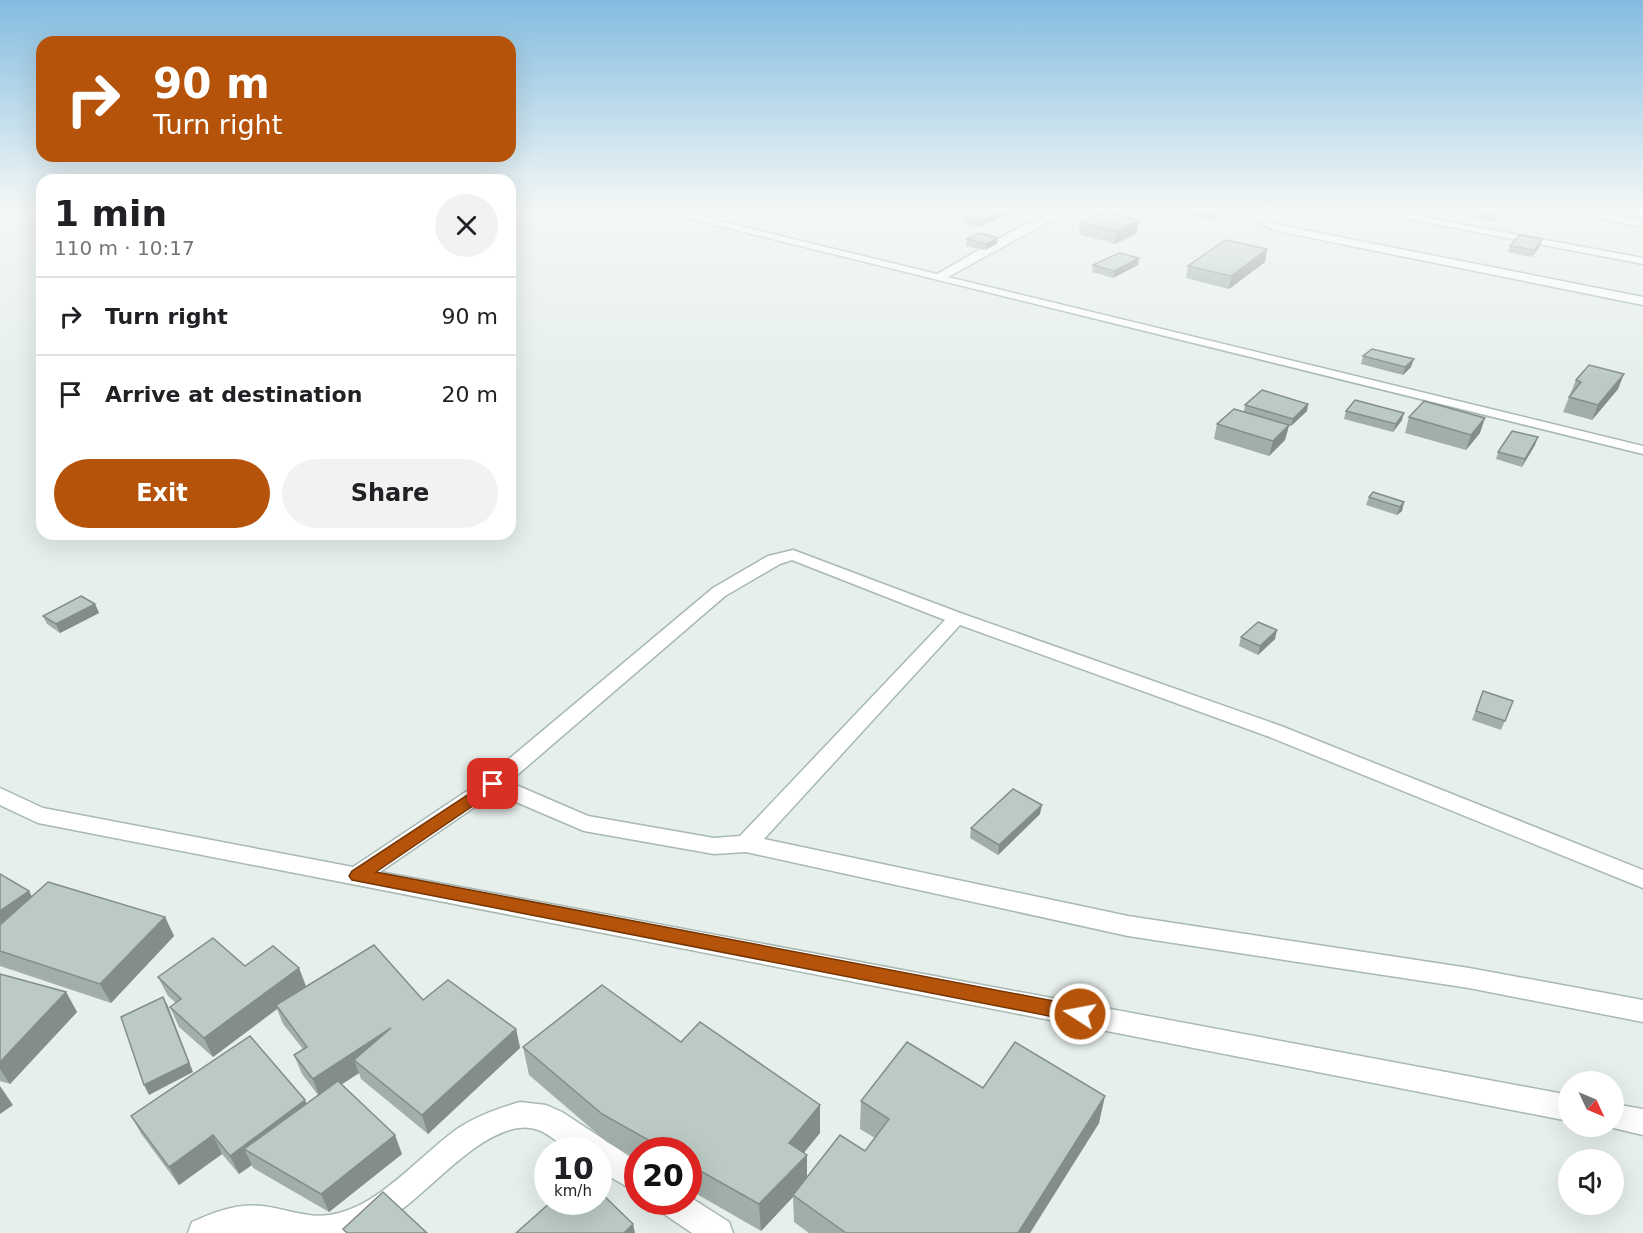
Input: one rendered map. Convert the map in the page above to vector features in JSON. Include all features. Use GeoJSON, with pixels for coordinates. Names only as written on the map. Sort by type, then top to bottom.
{"type":"FeatureCollection","features":[{"type":"Feature","properties":{"kind":"street"},"geometry":{"type":"LineString","coordinates":[[887,266],[1643,450]]}},
{"type":"Feature","properties":{"kind":"street"},"geometry":{"type":"LineString","coordinates":[[938,278],[961,266]]}},
{"type":"Feature","properties":{"kind":"street"},"geometry":{"type":"LineString","coordinates":[[1460,266],[1643,302]]}},
{"type":"Feature","properties":{"kind":"street"},"geometry":{"type":"LineString","coordinates":[[358,876],[493,784],[719,592],[774,560],[793,555],[957,618],[1274,731],[1643,879]]}},
{"type":"Feature","properties":{"kind":"street"},"geometry":{"type":"LineString","coordinates":[[746,844],[957,618]]}},
{"type":"Feature","properties":{"kind":"street"},"geometry":{"type":"LineString","coordinates":[[493,784],[584,823],[714,846],[746,844],[1128,926],[1469,978],[1643,1011]]}},
{"type":"Feature","properties":{"kind":"street"},"geometry":{"type":"LineString","coordinates":[[0,796],[38,815],[1558,1106]]}},
{"type":"Feature","properties":{"kind":"street"},"geometry":{"type":"LineString","coordinates":[[203,1233],[235,1221],[259,1220],[298,1230],[319,1231],[340,1228],[363,1220],[383,1209],[482,1127],[503,1118],[525,1115],[546,1118],[574,1137]]}},
{"type":"Feature","properties":{"kind":"street"},"geometry":{"type":"LineString","coordinates":[[1624,1119],[1643,1122]]}},
{"type":"Feature","properties":{"kind":"street"},"geometry":{"type":"LineString","coordinates":[[691,1215],[718,1233]]}},
{"type":"Feature","properties":{"kind":"building"},"geometry":{"type":"Polygon","coordinates":[[[1095,266],[1124,266],[1114,271],[1095,266]]]}},
{"type":"Feature","properties":{"kind":"building"},"geometry":{"type":"Polygon","coordinates":[[[1189,266],[1245,266],[1231,276],[1189,266]]]}},
{"type":"Feature","properties":{"kind":"building"},"geometry":{"type":"Polygon","coordinates":[[[1372,349],[1414,359],[1405,367],[1363,356],[1372,349]]]}},
{"type":"Feature","properties":{"kind":"building"},"geometry":{"type":"Polygon","coordinates":[[[1589,365],[1624,374],[1598,405],[1569,397],[1581,382],[1576,380],[1589,365]]]}},
{"type":"Feature","properties":{"kind":"building"},"geometry":{"type":"Polygon","coordinates":[[[1262,390],[1308,404],[1293,419],[1245,405],[1262,390]]]}},
{"type":"Feature","properties":{"kind":"building"},"geometry":{"type":"Polygon","coordinates":[[[1355,400],[1404,413],[1396,424],[1346,411],[1355,400]]]}},
{"type":"Feature","properties":{"kind":"building"},"geometry":{"type":"Polygon","coordinates":[[[1424,401],[1485,418],[1471,435],[1409,417],[1424,401]]]}},
{"type":"Feature","properties":{"kind":"building"},"geometry":{"type":"Polygon","coordinates":[[[1234,409],[1289,425],[1273,441],[1217,424],[1234,409]]]}},
{"type":"Feature","properties":{"kind":"building"},"geometry":{"type":"Polygon","coordinates":[[[1512,431],[1538,437],[1525,459],[1498,452],[1512,431]]]}},
{"type":"Feature","properties":{"kind":"building"},"geometry":{"type":"Polygon","coordinates":[[[1373,492],[1404,502],[1400,507],[1369,497],[1373,492]]]}},
{"type":"Feature","properties":{"kind":"building"},"geometry":{"type":"Polygon","coordinates":[[[81,596],[95,604],[56,624],[43,616],[81,596]]]}},
{"type":"Feature","properties":{"kind":"building"},"geometry":{"type":"Polygon","coordinates":[[[1258,622],[1277,630],[1260,646],[1241,637],[1258,622]]]}},
{"type":"Feature","properties":{"kind":"building"},"geometry":{"type":"Polygon","coordinates":[[[1483,691],[1513,701],[1505,721],[1476,711],[1483,691]]]}},
{"type":"Feature","properties":{"kind":"building"},"geometry":{"type":"Polygon","coordinates":[[[1013,789],[1042,805],[999,845],[971,828],[1013,789]]]}},
{"type":"Feature","properties":{"kind":"building"},"geometry":{"type":"Polygon","coordinates":[[[0,874],[29,891],[0,911],[0,874]]]}},
{"type":"Feature","properties":{"kind":"building"},"geometry":{"type":"Polygon","coordinates":[[[48,882],[165,917],[100,984],[0,951],[0,925],[48,882]]]}},
{"type":"Feature","properties":{"kind":"building"},"geometry":{"type":"Polygon","coordinates":[[[213,938],[245,966],[273,946],[299,968],[204,1038],[170,1007],[181,999],[158,977],[213,938]]]}},
{"type":"Feature","properties":{"kind":"building"},"geometry":{"type":"Polygon","coordinates":[[[374,945],[423,1000],[448,980],[516,1029],[422,1115],[354,1060],[391,1028],[313,1079],[294,1055],[307,1047],[276,1005],[374,945]]]}},
{"type":"Feature","properties":{"kind":"building"},"geometry":{"type":"Polygon","coordinates":[[[0,974],[66,992],[0,1062],[0,974]]]}},
{"type":"Feature","properties":{"kind":"building"},"geometry":{"type":"Polygon","coordinates":[[[602,985],[681,1042],[700,1022],[820,1105],[789,1143],[807,1155],[759,1204],[702,1172],[702,1137],[643,1137],[602,1114],[523,1047],[602,985]]]}},
{"type":"Feature","properties":{"kind":"building"},"geometry":{"type":"Polygon","coordinates":[[[163,997],[189,1063],[144,1085],[121,1017],[163,997]]]}},
{"type":"Feature","properties":{"kind":"building"},"geometry":{"type":"Polygon","coordinates":[[[250,1036],[305,1100],[230,1156],[213,1135],[169,1167],[131,1116],[250,1036]]]}},
{"type":"Feature","properties":{"kind":"building"},"geometry":{"type":"Polygon","coordinates":[[[907,1042],[983,1088],[1015,1042],[1105,1096],[1018,1233],[846,1233],[793,1195],[840,1135],[865,1151],[889,1119],[861,1101],[907,1042]]]}},
{"type":"Feature","properties":{"kind":"building"},"geometry":{"type":"Polygon","coordinates":[[[338,1081],[395,1135],[321,1194],[244,1149],[338,1081]]]}},
{"type":"Feature","properties":{"kind":"building"},"geometry":{"type":"Polygon","coordinates":[[[383,1192],[427,1233],[347,1233],[343,1229],[383,1192]]]}},
{"type":"Feature","properties":{"kind":"building"},"geometry":{"type":"Polygon","coordinates":[[[612,1204],[633,1224],[624,1233],[516,1233],[536,1215],[612,1215],[612,1204]]]}},
{"type":"Feature","properties":{"kind":"route"},"geometry":{"type":"LineString","coordinates":[[493,784],[358,876],[1080,1014]]}}]}
